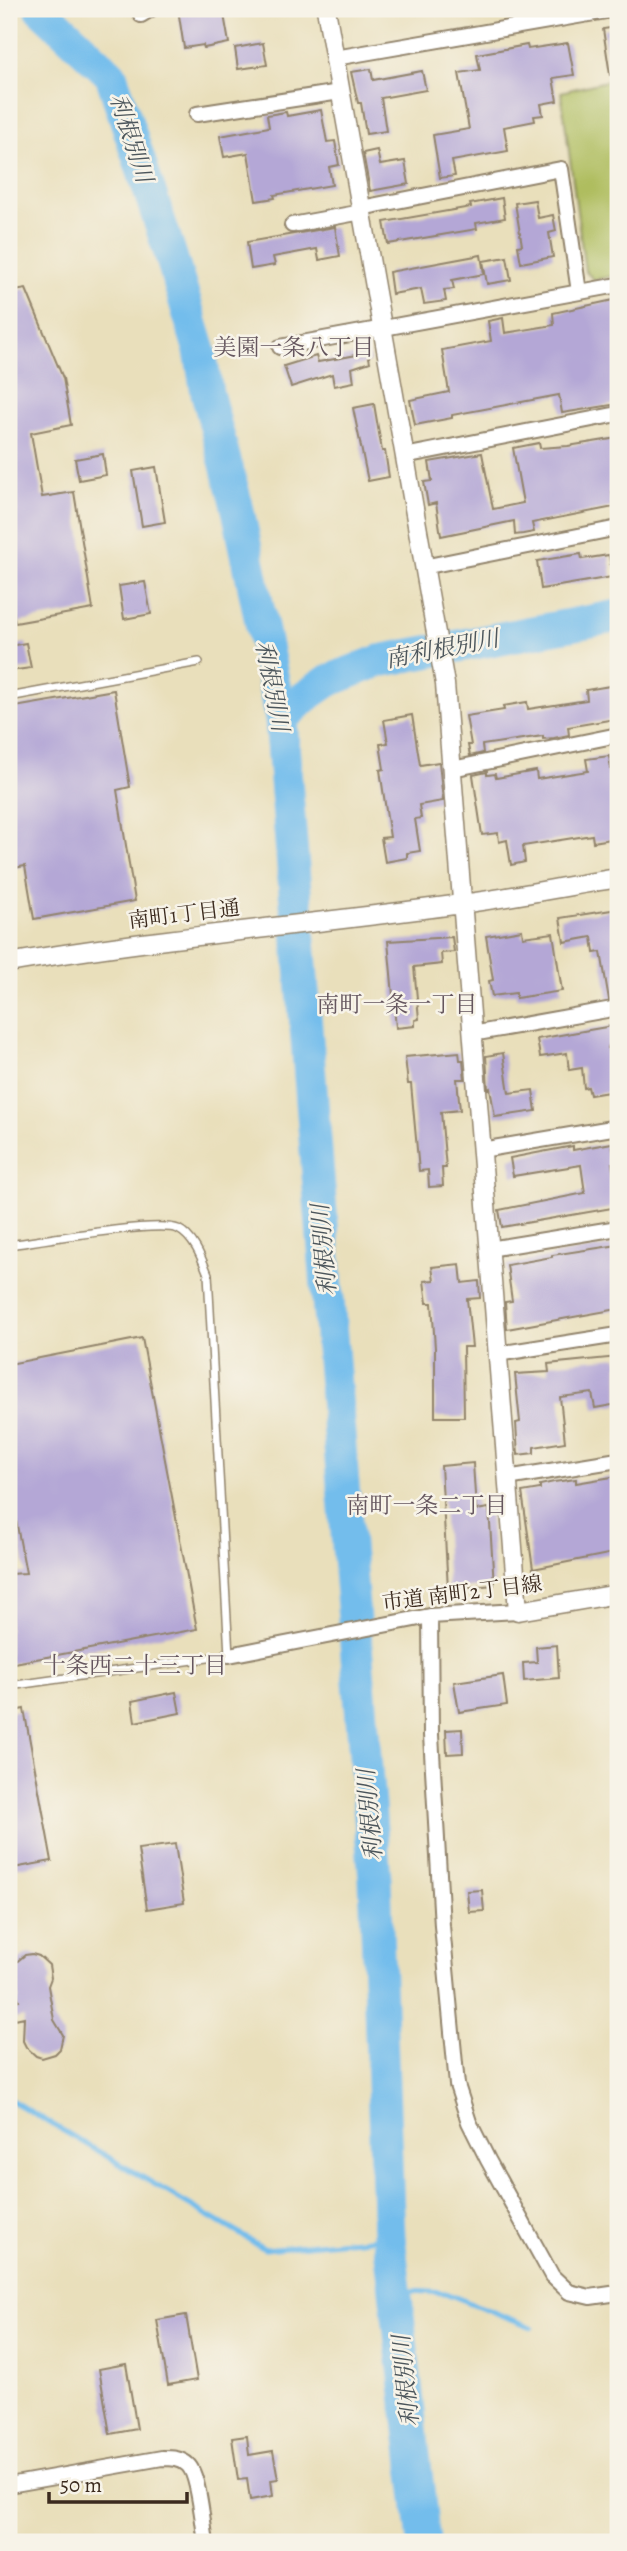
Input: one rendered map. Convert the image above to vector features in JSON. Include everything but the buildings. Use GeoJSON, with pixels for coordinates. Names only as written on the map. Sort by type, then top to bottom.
{"type":"FeatureCollection","features":[{"type":"Feature","properties":{"kind":"street"},"geometry":{"type":"LineString","coordinates":[[326,9],[445,684],[518,1611]]}},
{"type":"Feature","properties":{"kind":"street"},"geometry":{"type":"LineString","coordinates":[[335,58],[618,9]]}},
{"type":"Feature","properties":{"kind":"street"},"geometry":{"type":"LineString","coordinates":[[197,114],[340,92]]}},
{"type":"Feature","properties":{"kind":"street"},"geometry":{"type":"LineString","coordinates":[[292,225],[561,169],[579,292]]}},
{"type":"Feature","properties":{"kind":"street"},"geometry":{"type":"LineString","coordinates":[[281,347],[618,285]]}},
{"type":"Feature","properties":{"kind":"street"},"geometry":{"type":"LineString","coordinates":[[404,456],[618,414]]}},
{"type":"Feature","properties":{"kind":"street"},"geometry":{"type":"LineString","coordinates":[[423,567],[618,528]]}},
{"type":"Feature","properties":{"kind":"street"},"geometry":{"type":"LineString","coordinates":[[452,769],[618,735]]}},
{"type":"Feature","properties":{"kind":"street","name":"南町1丁目通"},"geometry":{"type":"LineString","coordinates":[[9,963],[221,932],[462,904],[618,878]]}},
{"type":"Feature","properties":{"kind":"street"},"geometry":{"type":"LineString","coordinates":[[472,1034],[618,1009]]}},
{"type":"Feature","properties":{"kind":"street"},"geometry":{"type":"LineString","coordinates":[[481,1150],[618,1127]]}},
{"type":"Feature","properties":{"kind":"street"},"geometry":{"type":"LineString","coordinates":[[489,1249],[618,1228]]}},
{"type":"Feature","properties":{"kind":"street"},"geometry":{"type":"LineString","coordinates":[[497,1354],[618,1335]]}},
{"type":"Feature","properties":{"kind":"street"},"geometry":{"type":"LineString","coordinates":[[507,1478],[618,1460]]}},
{"type":"Feature","properties":{"kind":"street","name":"市道 南町2丁目線"},"geometry":{"type":"LineString","coordinates":[[229,1655],[424,1617],[518,1611],[618,1594]]}},
{"type":"Feature","properties":{"kind":"street"},"geometry":{"type":"LineString","coordinates":[[424,1617],[442,1926],[457,2085],[468,2122],[552,2276],[569,2292],[590,2297],[618,2293]]}},
{"type":"Feature","properties":{"kind":"street"},"geometry":{"type":"LineString","coordinates":[[9,2485],[174,2458],[187,2464],[194,2476],[205,2542]]}},
{"type":"Feature","properties":{"kind":"lane"},"geometry":{"type":"LineString","coordinates":[[9,697],[199,662]]}},
{"type":"Feature","properties":{"kind":"lane"},"geometry":{"type":"LineString","coordinates":[[9,1245],[154,1226],[178,1229],[197,1249],[208,1274],[229,1655],[9,1686]]}},
{"type":"Feature","properties":{"kind":"green space"},"geometry":{"type":"Polygon","coordinates":[[[618,78],[618,275],[594,280],[585,271],[561,92],[618,78]]]}},
{"type":"Feature","properties":{"kind":"waterway","name":"利根別川"},"geometry":{"type":"LineString","coordinates":[[41,9],[111,75],[200,351],[207,393],[238,510],[281,719],[375,1879],[389,2237],[424,2542]]}},
{"type":"Feature","properties":{"kind":"waterway","name":"南利根別川"},"geometry":{"type":"LineString","coordinates":[[281,719],[328,681],[379,661],[618,616]]}},
{"type":"Feature","properties":{"kind":"waterway"},"geometry":{"type":"LineString","coordinates":[[9,2099],[265,2249],[389,2237]]}},
{"type":"Feature","properties":{"kind":"waterway"},"geometry":{"type":"LineString","coordinates":[[395,2290],[445,2293],[532,2327]]}},
{"type":"Feature","properties":{"kind":"district","name":"美園一条八丁目"},"geometry":{"type":"Point","coordinates":[294,347]}},
{"type":"Feature","properties":{"kind":"district","name":"南町一条一丁目"},"geometry":{"type":"Point","coordinates":[397,1004]}},
{"type":"Feature","properties":{"kind":"district","name":"南町一条二丁目"},"geometry":{"type":"Point","coordinates":[427,1505]}},
{"type":"Feature","properties":{"kind":"district","name":"十条西二十三丁目"},"geometry":{"type":"Point","coordinates":[135,1665]}}]}
